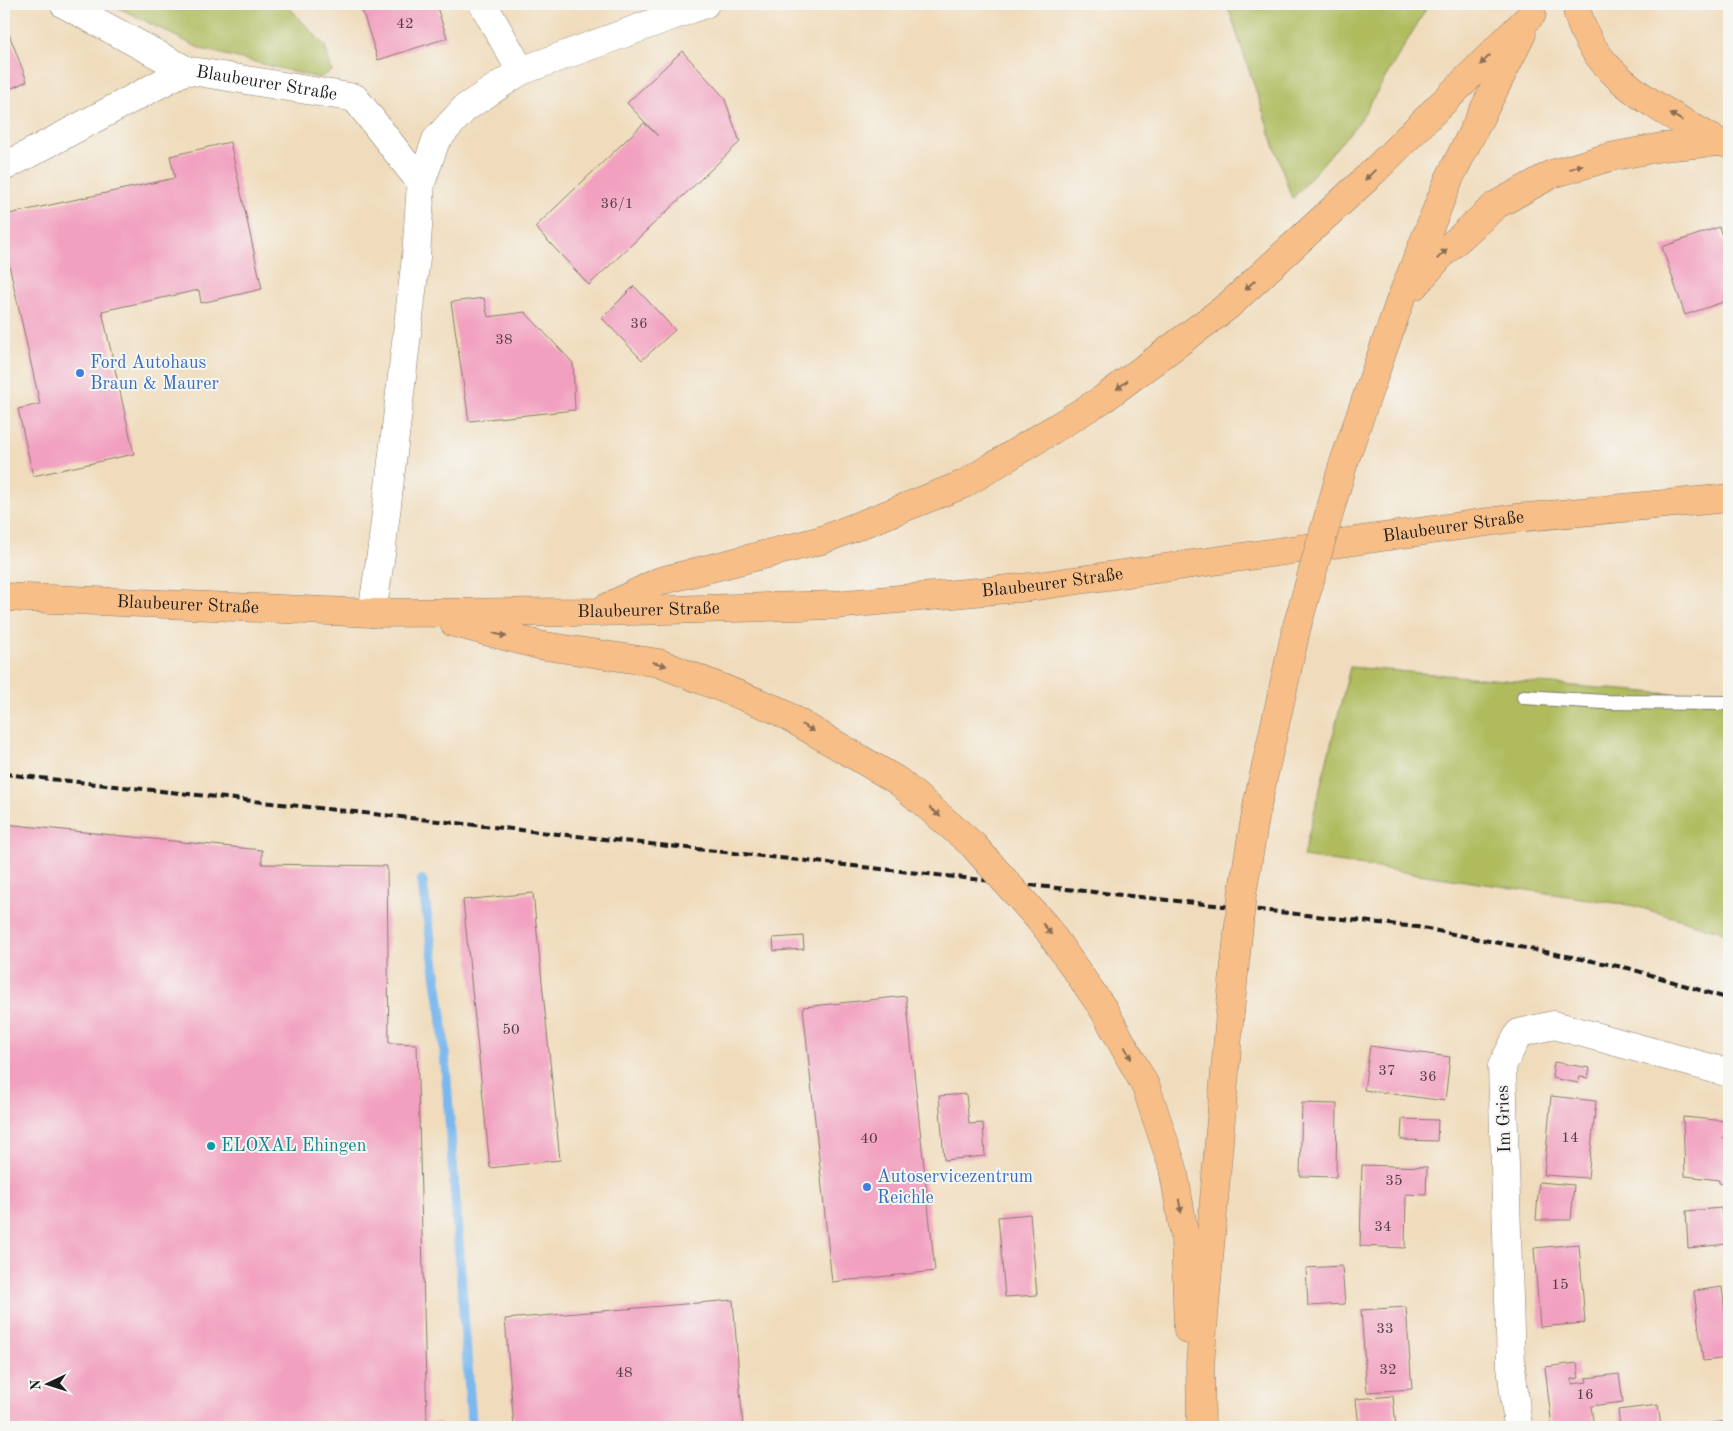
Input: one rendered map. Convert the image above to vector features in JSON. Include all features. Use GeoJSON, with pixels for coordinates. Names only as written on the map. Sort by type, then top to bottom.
{"type":"FeatureCollection","features":[{"type":"Feature","properties":{"kind":"main road"},"geometry":{"type":"LineString","coordinates":[[1576,4],[1578,17],[1595,54],[1632,88],[1675,117],[1724,143]]}},
{"type":"Feature","properties":{"kind":"main road"},"geometry":{"type":"LineString","coordinates":[[1200,1427],[1200,1364],[1242,895],[1258,801],[1297,626],[1343,465],[1399,304],[1449,179],[1535,9]]}},
{"type":"Feature","properties":{"kind":"main road"},"geometry":{"type":"LineString","coordinates":[[598,612],[660,581],[822,540],[964,484],[1103,399],[1228,306],[1368,177],[1535,9]]}},
{"type":"Feature","properties":{"kind":"main road"},"geometry":{"type":"LineString","coordinates":[[1399,304],[1443,253],[1496,205],[1552,174],[1610,157],[1662,147],[1724,143]]}},
{"type":"Feature","properties":{"kind":"main road","name":"Blaubeurer Straße"},"geometry":{"type":"LineString","coordinates":[[4,597],[372,614],[598,612],[835,605],[1030,587],[1516,518],[1729,498]]}},
{"type":"Feature","properties":{"kind":"main road"},"geometry":{"type":"LineString","coordinates":[[419,614],[539,645],[658,663],[777,710],[898,781],[973,845],[1046,927],[1104,1010],[1146,1087],[1173,1168],[1185,1238],[1188,1343],[1200,1364]]}},
{"type":"Feature","properties":{"kind":"street"},"geometry":{"type":"LineString","coordinates":[[64,4],[186,70]]}},
{"type":"Feature","properties":{"kind":"street"},"geometry":{"type":"LineString","coordinates":[[483,4],[521,71]]}},
{"type":"Feature","properties":{"kind":"street"},"geometry":{"type":"LineString","coordinates":[[372,614],[382,547],[415,266],[421,183],[436,140],[466,108],[521,71],[705,4]]}},
{"type":"Feature","properties":{"kind":"street","name":"Blaubeurer Straße"},"geometry":{"type":"LineString","coordinates":[[4,167],[186,70],[355,98],[421,183]]}},
{"type":"Feature","properties":{"kind":"street","name":"Im Gries"},"geometry":{"type":"LineString","coordinates":[[1518,1427],[1511,1366],[1502,1066],[1518,1033],[1554,1025],[1729,1073]]}},
{"type":"Feature","properties":{"kind":"lane"},"geometry":{"type":"LineString","coordinates":[[1524,697],[1604,702],[1729,703]]}},
{"type":"Feature","properties":{"kind":"green space"},"geometry":{"type":"Polygon","coordinates":[[[111,4],[286,4],[325,46],[332,71],[319,78],[201,49],[111,4]]]}},
{"type":"Feature","properties":{"kind":"green space"},"geometry":{"type":"Polygon","coordinates":[[[1227,4],[1429,4],[1359,122],[1292,199],[1227,4]]]}},
{"type":"Feature","properties":{"kind":"green space"},"geometry":{"type":"Polygon","coordinates":[[[1350,667],[1729,699],[1729,934],[1635,906],[1303,857],[1350,667]]]}},
{"type":"Feature","properties":{"kind":"building"},"geometry":{"type":"Polygon","coordinates":[[[383,4],[436,4],[447,38],[378,60],[362,10],[383,4]]]}},
{"type":"Feature","properties":{"kind":"building"},"geometry":{"type":"Polygon","coordinates":[[[4,21],[27,81],[4,92],[4,21]]]}},
{"type":"Feature","properties":{"kind":"building"},"geometry":{"type":"Polygon","coordinates":[[[682,51],[724,97],[740,142],[589,285],[535,227],[644,123],[658,136],[627,103],[682,51]]]}},
{"type":"Feature","properties":{"kind":"building"},"geometry":{"type":"Polygon","coordinates":[[[230,142],[262,289],[201,303],[199,290],[102,311],[134,454],[33,476],[18,409],[40,404],[4,242],[4,215],[175,178],[170,156],[230,142]]]}},
{"type":"Feature","properties":{"kind":"building"},"geometry":{"type":"Polygon","coordinates":[[[1719,227],[1729,256],[1729,300],[1685,315],[1662,247],[1719,227]]]}},
{"type":"Feature","properties":{"kind":"building"},"geometry":{"type":"Polygon","coordinates":[[[634,286],[675,330],[642,360],[602,318],[634,286]]]}},
{"type":"Feature","properties":{"kind":"building"},"geometry":{"type":"Polygon","coordinates":[[[484,298],[488,317],[525,312],[573,363],[575,410],[469,421],[451,302],[484,298]]]}},
{"type":"Feature","properties":{"kind":"building","name":"ELOXAL Ehingen"},"geometry":{"type":"Polygon","coordinates":[[[4,824],[262,850],[262,864],[387,866],[389,1043],[417,1044],[427,1422],[441,1422],[441,1427],[4,1427],[4,824]]]}},
{"type":"Feature","properties":{"kind":"building"},"geometry":{"type":"Polygon","coordinates":[[[533,893],[560,1160],[490,1168],[463,900],[533,893]]]}},
{"type":"Feature","properties":{"kind":"building"},"geometry":{"type":"Polygon","coordinates":[[[803,936],[804,949],[774,951],[773,938],[803,936]]]}},
{"type":"Feature","properties":{"kind":"building"},"geometry":{"type":"Polygon","coordinates":[[[906,996],[935,1271],[832,1282],[803,1007],[906,996]]]}},
{"type":"Feature","properties":{"kind":"building"},"geometry":{"type":"Polygon","coordinates":[[[1370,1046],[1450,1057],[1445,1101],[1364,1090],[1370,1046]]]}},
{"type":"Feature","properties":{"kind":"building"},"geometry":{"type":"Polygon","coordinates":[[[1554,1062],[1590,1068],[1588,1078],[1580,1077],[1578,1083],[1552,1078],[1554,1062]]]}},
{"type":"Feature","properties":{"kind":"building"},"geometry":{"type":"Polygon","coordinates":[[[966,1094],[969,1124],[983,1123],[985,1156],[944,1160],[939,1096],[966,1094]]]}},
{"type":"Feature","properties":{"kind":"building"},"geometry":{"type":"Polygon","coordinates":[[[1551,1096],[1596,1101],[1588,1178],[1544,1175],[1551,1096]]]}},
{"type":"Feature","properties":{"kind":"building"},"geometry":{"type":"Polygon","coordinates":[[[1302,1103],[1337,1104],[1336,1177],[1300,1176],[1302,1103]]]}},
{"type":"Feature","properties":{"kind":"building"},"geometry":{"type":"Polygon","coordinates":[[[1683,1117],[1726,1121],[1723,1139],[1729,1139],[1729,1185],[1719,1183],[1719,1180],[1685,1176],[1683,1117]]]}},
{"type":"Feature","properties":{"kind":"building"},"geometry":{"type":"Polygon","coordinates":[[[1402,1119],[1438,1120],[1437,1141],[1401,1140],[1402,1119]]]}},
{"type":"Feature","properties":{"kind":"building"},"geometry":{"type":"Polygon","coordinates":[[[1362,1165],[1427,1167],[1426,1195],[1406,1194],[1405,1248],[1360,1246],[1362,1165]]]}},
{"type":"Feature","properties":{"kind":"building"},"geometry":{"type":"Polygon","coordinates":[[[1539,1182],[1574,1185],[1571,1220],[1536,1220],[1539,1182]]]}},
{"type":"Feature","properties":{"kind":"building"},"geometry":{"type":"Polygon","coordinates":[[[1721,1208],[1727,1244],[1688,1248],[1686,1211],[1721,1208]]]}},
{"type":"Feature","properties":{"kind":"building"},"geometry":{"type":"Polygon","coordinates":[[[1030,1214],[1037,1295],[1005,1297],[998,1217],[1030,1214]]]}},
{"type":"Feature","properties":{"kind":"building"},"geometry":{"type":"Polygon","coordinates":[[[1579,1244],[1585,1323],[1540,1327],[1534,1248],[1579,1244]]]}},
{"type":"Feature","properties":{"kind":"building"},"geometry":{"type":"Polygon","coordinates":[[[1342,1266],[1345,1304],[1308,1306],[1306,1268],[1342,1266]]]}},
{"type":"Feature","properties":{"kind":"building"},"geometry":{"type":"Polygon","coordinates":[[[1722,1287],[1729,1326],[1729,1358],[1703,1361],[1694,1291],[1722,1287]]]}},
{"type":"Feature","properties":{"kind":"building"},"geometry":{"type":"Polygon","coordinates":[[[733,1300],[743,1427],[514,1427],[505,1319],[733,1300]]]}},
{"type":"Feature","properties":{"kind":"building"},"geometry":{"type":"Polygon","coordinates":[[[1406,1307],[1412,1389],[1367,1392],[1361,1310],[1406,1307]]]}},
{"type":"Feature","properties":{"kind":"building"},"geometry":{"type":"Polygon","coordinates":[[[1577,1363],[1579,1378],[1572,1379],[1572,1384],[1587,1382],[1586,1378],[1619,1374],[1623,1402],[1591,1406],[1594,1427],[1552,1427],[1545,1367],[1577,1363]]]}},
{"type":"Feature","properties":{"kind":"building"},"geometry":{"type":"Polygon","coordinates":[[[1393,1396],[1396,1427],[1359,1427],[1356,1399],[1393,1396]]]}},
{"type":"Feature","properties":{"kind":"building"},"geometry":{"type":"Polygon","coordinates":[[[1658,1405],[1661,1427],[1620,1427],[1618,1410],[1658,1405]]]}},
{"type":"Feature","properties":{"kind":"building"},"geometry":{"type":"Polygon","coordinates":[[[1729,1421],[1729,1427],[1711,1427],[1711,1423],[1729,1421]]]}},
{"type":"Feature","properties":{"kind":"waterway"},"geometry":{"type":"LineString","coordinates":[[422,880],[442,1018],[472,1427]]}},
{"type":"Feature","properties":{"kind":"railway"},"geometry":{"type":"LineString","coordinates":[[4,774],[1417,927],[1628,968],[1729,999]]}},
{"type":"Feature","properties":{"kind":"place","name":"Ford Autohaus Braun & Maurer"},"geometry":{"type":"Point","coordinates":[80,373]}},
{"type":"Feature","properties":{"kind":"place","name":"ELOXAL Ehingen"},"geometry":{"type":"Point","coordinates":[211,1146]}},
{"type":"Feature","properties":{"kind":"place","name":"Autoservicezentrum Reichle"},"geometry":{"type":"Point","coordinates":[867,1187]}}]}
